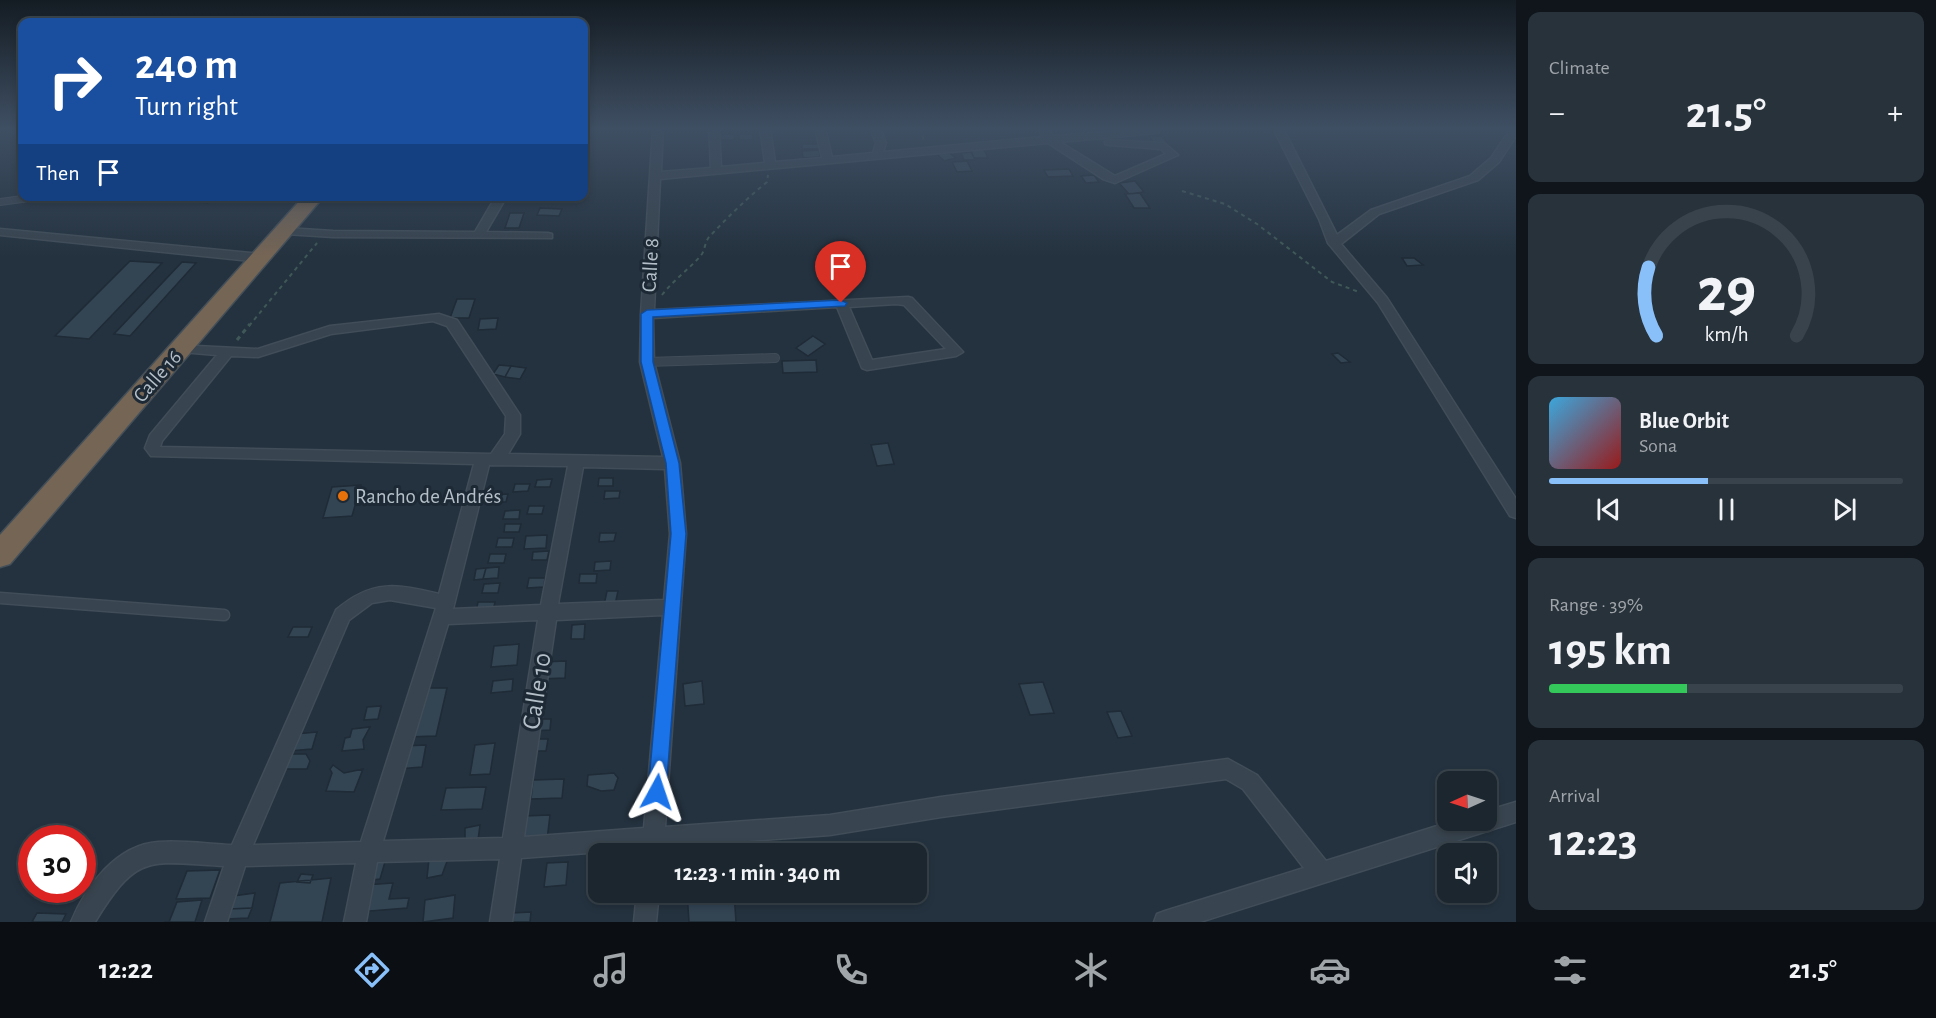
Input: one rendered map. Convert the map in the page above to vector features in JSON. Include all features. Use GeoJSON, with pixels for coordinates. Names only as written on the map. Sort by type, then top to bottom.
{"type":"FeatureCollection","features":[{"type":"Feature","properties":{"kind":"highway","name":"Calle 16"},"geometry":{"type":"LineString","coordinates":[[0,555],[192,349],[260,258],[294,231],[312,201]]}},
{"type":"Feature","properties":{"kind":"street","name":"Calle 8"},"geometry":{"type":"LineString","coordinates":[[652,843],[678,534],[672,463],[647,362],[654,171]]}},
{"type":"Feature","properties":{"kind":"street"},"geometry":{"type":"LineString","coordinates":[[654,176],[705,171]]}},
{"type":"Feature","properties":{"kind":"street"},"geometry":{"type":"LineString","coordinates":[[1098,171],[1115,180],[1136,171]]}},
{"type":"Feature","properties":{"kind":"street"},"geometry":{"type":"LineString","coordinates":[[1300,171],[1325,219],[1334,243],[1383,301],[1516,512]]}},
{"type":"Feature","properties":{"kind":"street"},"geometry":{"type":"LineString","coordinates":[[1334,243],[1375,212],[1474,178],[1483,171]]}},
{"type":"Feature","properties":{"kind":"street"},"geometry":{"type":"LineString","coordinates":[[479,234],[499,201]]}},
{"type":"Feature","properties":{"kind":"street"},"geometry":{"type":"LineString","coordinates":[[294,231],[322,234],[548,236]]}},
{"type":"Feature","properties":{"kind":"street"},"geometry":{"type":"LineString","coordinates":[[0,232],[260,258]]}},
{"type":"Feature","properties":{"kind":"street"},"geometry":{"type":"LineString","coordinates":[[648,314],[841,303],[908,301],[956,352],[867,365],[841,303]]}},
{"type":"Feature","properties":{"kind":"street"},"geometry":{"type":"LineString","coordinates":[[192,349],[266,352],[330,330],[434,317],[452,323],[513,415],[517,427],[515,434],[489,460],[369,851],[355,922]]}},
{"type":"Feature","properties":{"kind":"street"},"geometry":{"type":"LineString","coordinates":[[222,352],[155,439],[152,448],[156,452],[672,463]]}},
{"type":"Feature","properties":{"kind":"street","name":"Calle 10"},"geometry":{"type":"LineString","coordinates":[[501,922],[548,612],[576,462]]}},
{"type":"Feature","properties":{"kind":"street"},"geometry":{"type":"LineString","coordinates":[[216,922],[238,856],[342,615],[357,600],[372,594],[397,592],[443,610],[548,612],[672,607]]}},
{"type":"Feature","properties":{"kind":"street"},"geometry":{"type":"LineString","coordinates":[[677,843],[830,825],[941,807],[1228,769],[1250,782],[1322,873]]}},
{"type":"Feature","properties":{"kind":"street"},"geometry":{"type":"LineString","coordinates":[[1165,922],[1208,916],[1372,855],[1516,812]]}},
{"type":"Feature","properties":{"kind":"street"},"geometry":{"type":"LineString","coordinates":[[82,922],[108,880],[132,859],[157,852],[238,856],[588,847]]}},
{"type":"Feature","properties":{"kind":"street"},"geometry":{"type":"LineString","coordinates":[[645,922],[647,903]]}},
{"type":"Feature","properties":{"kind":"lane"},"geometry":{"type":"LineString","coordinates":[[0,201],[18,199]]}},
{"type":"Feature","properties":{"kind":"lane"},"geometry":{"type":"LineString","coordinates":[[647,362],[776,358]]}},
{"type":"Feature","properties":{"kind":"lane"},"geometry":{"type":"LineString","coordinates":[[2,598],[224,615]]}},
{"type":"Feature","properties":{"kind":"path"},"geometry":{"type":"LineString","coordinates":[[648,314],[673,280],[703,253],[707,239],[721,228],[739,204],[767,182],[770,171]]}},
{"type":"Feature","properties":{"kind":"path"},"geometry":{"type":"LineString","coordinates":[[1182,191],[1225,204],[1257,224],[1332,282],[1383,301]]}},
{"type":"Feature","properties":{"kind":"path"},"geometry":{"type":"LineString","coordinates":[[222,352],[322,234]]}},
{"type":"Feature","properties":{"kind":"building"},"geometry":{"type":"Polygon","coordinates":[[[1045,171],[1070,171],[1073,176],[1048,177],[1045,171]]]}},
{"type":"Feature","properties":{"kind":"building"},"geometry":{"type":"Polygon","coordinates":[[[1094,175],[1099,182],[1086,183],[1081,176],[1094,175]]]}},
{"type":"Feature","properties":{"kind":"building"},"geometry":{"type":"Polygon","coordinates":[[[1135,181],[1144,192],[1129,194],[1119,183],[1135,181]]]}},
{"type":"Feature","properties":{"kind":"building"},"geometry":{"type":"Polygon","coordinates":[[[1140,193],[1150,208],[1134,208],[1125,194],[1140,193]]]}},
{"type":"Feature","properties":{"kind":"building"},"geometry":{"type":"Polygon","coordinates":[[[182,201],[210,201],[208,203],[182,201]]]}},
{"type":"Feature","properties":{"kind":"building"},"geometry":{"type":"Polygon","coordinates":[[[540,208],[562,209],[559,216],[537,215],[540,208]]]}},
{"type":"Feature","properties":{"kind":"building"},"geometry":{"type":"Polygon","coordinates":[[[510,213],[524,213],[519,228],[505,228],[510,213]]]}},
{"type":"Feature","properties":{"kind":"building"},"geometry":{"type":"Polygon","coordinates":[[[1402,258],[1414,258],[1423,265],[1407,266],[1402,258]]]}},
{"type":"Feature","properties":{"kind":"building"},"geometry":{"type":"Polygon","coordinates":[[[130,261],[162,263],[89,339],[55,336],[130,261]]]}},
{"type":"Feature","properties":{"kind":"building"},"geometry":{"type":"Polygon","coordinates":[[[182,262],[196,263],[130,336],[114,334],[182,262]]]}},
{"type":"Feature","properties":{"kind":"building"},"geometry":{"type":"Polygon","coordinates":[[[457,299],[475,299],[469,318],[450,318],[457,299]]]}},
{"type":"Feature","properties":{"kind":"building"},"geometry":{"type":"Polygon","coordinates":[[[498,318],[496,329],[478,330],[480,319],[498,318]]]}},
{"type":"Feature","properties":{"kind":"building"},"geometry":{"type":"Polygon","coordinates":[[[813,336],[825,344],[808,356],[796,348],[813,336]]]}},
{"type":"Feature","properties":{"kind":"building"},"geometry":{"type":"Polygon","coordinates":[[[1338,353],[1350,362],[1341,363],[1332,354],[1338,353]]]}},
{"type":"Feature","properties":{"kind":"building"},"geometry":{"type":"Polygon","coordinates":[[[816,360],[817,372],[783,373],[782,361],[816,360]]]}},
{"type":"Feature","properties":{"kind":"building"},"geometry":{"type":"Polygon","coordinates":[[[499,365],[511,366],[505,377],[493,374],[499,365]]]}},
{"type":"Feature","properties":{"kind":"building"},"geometry":{"type":"Polygon","coordinates":[[[511,366],[526,368],[520,379],[505,377],[511,366]]]}},
{"type":"Feature","properties":{"kind":"building"},"geometry":{"type":"Polygon","coordinates":[[[888,443],[894,464],[877,466],[871,445],[888,443]]]}},
{"type":"Feature","properties":{"kind":"building"},"geometry":{"type":"Polygon","coordinates":[[[599,478],[613,478],[613,486],[598,486],[599,478]]]}},
{"type":"Feature","properties":{"kind":"building"},"geometry":{"type":"Polygon","coordinates":[[[552,479],[550,487],[535,487],[537,480],[552,479]]]}},
{"type":"Feature","properties":{"kind":"building"},"geometry":{"type":"Polygon","coordinates":[[[515,484],[530,484],[528,491],[513,492],[515,484]]]}},
{"type":"Feature","properties":{"kind":"building"},"geometry":{"type":"Polygon","coordinates":[[[361,485],[352,516],[323,518],[332,487],[361,485]]]}},
{"type":"Feature","properties":{"kind":"building"},"geometry":{"type":"Polygon","coordinates":[[[605,491],[620,491],[619,498],[604,499],[605,491]]]}},
{"type":"Feature","properties":{"kind":"building"},"geometry":{"type":"Polygon","coordinates":[[[508,494],[506,502],[491,502],[493,495],[508,494]]]}},
{"type":"Feature","properties":{"kind":"building"},"geometry":{"type":"Polygon","coordinates":[[[529,506],[544,506],[542,514],[527,514],[529,506]]]}},
{"type":"Feature","properties":{"kind":"building"},"geometry":{"type":"Polygon","coordinates":[[[520,510],[519,519],[503,519],[505,511],[520,510]]]}},
{"type":"Feature","properties":{"kind":"building"},"geometry":{"type":"Polygon","coordinates":[[[505,524],[521,524],[519,532],[504,532],[505,524]]]}},
{"type":"Feature","properties":{"kind":"building"},"geometry":{"type":"Polygon","coordinates":[[[600,533],[616,533],[614,541],[599,542],[600,533]]]}},
{"type":"Feature","properties":{"kind":"building"},"geometry":{"type":"Polygon","coordinates":[[[547,535],[546,548],[524,549],[526,536],[547,535]]]}},
{"type":"Feature","properties":{"kind":"building"},"geometry":{"type":"Polygon","coordinates":[[[498,538],[514,538],[512,547],[496,547],[498,538]]]}},
{"type":"Feature","properties":{"kind":"building"},"geometry":{"type":"Polygon","coordinates":[[[549,551],[547,560],[532,560],[533,552],[549,551]]]}},
{"type":"Feature","properties":{"kind":"building"},"geometry":{"type":"Polygon","coordinates":[[[490,554],[506,554],[504,563],[488,563],[490,554]]]}},
{"type":"Feature","properties":{"kind":"building"},"geometry":{"type":"Polygon","coordinates":[[[611,561],[610,570],[594,571],[595,562],[611,561]]]}},
{"type":"Feature","properties":{"kind":"building"},"geometry":{"type":"Polygon","coordinates":[[[499,567],[498,578],[483,579],[486,568],[499,567]]]}},
{"type":"Feature","properties":{"kind":"building"},"geometry":{"type":"Polygon","coordinates":[[[486,568],[483,579],[474,580],[476,569],[486,568]]]}},
{"type":"Feature","properties":{"kind":"building"},"geometry":{"type":"Polygon","coordinates":[[[580,574],[597,574],[596,583],[579,583],[580,574]]]}},
{"type":"Feature","properties":{"kind":"building"},"geometry":{"type":"Polygon","coordinates":[[[529,578],[545,578],[544,587],[527,588],[529,578]]]}},
{"type":"Feature","properties":{"kind":"building"},"geometry":{"type":"Polygon","coordinates":[[[500,583],[498,593],[482,593],[484,584],[500,583]]]}},
{"type":"Feature","properties":{"kind":"building"},"geometry":{"type":"Polygon","coordinates":[[[607,591],[618,591],[615,605],[604,605],[607,591]]]}},
{"type":"Feature","properties":{"kind":"building"},"geometry":{"type":"Polygon","coordinates":[[[478,602],[495,602],[493,611],[476,612],[478,602]]]}},
{"type":"Feature","properties":{"kind":"building"},"geometry":{"type":"Polygon","coordinates":[[[585,624],[584,639],[571,639],[572,625],[585,624]]]}},
{"type":"Feature","properties":{"kind":"building"},"geometry":{"type":"Polygon","coordinates":[[[293,627],[312,627],[308,637],[288,637],[293,627]]]}},
{"type":"Feature","properties":{"kind":"building"},"geometry":{"type":"Polygon","coordinates":[[[519,644],[517,665],[491,667],[494,646],[519,644]]]}},
{"type":"Feature","properties":{"kind":"building"},"geometry":{"type":"Polygon","coordinates":[[[566,661],[565,678],[540,679],[542,662],[566,661]]]}},
{"type":"Feature","properties":{"kind":"building"},"geometry":{"type":"Polygon","coordinates":[[[513,679],[512,691],[491,693],[493,681],[513,679]]]}},
{"type":"Feature","properties":{"kind":"building"},"geometry":{"type":"Polygon","coordinates":[[[702,681],[704,704],[685,706],[683,684],[702,681]]]}},
{"type":"Feature","properties":{"kind":"building"},"geometry":{"type":"Polygon","coordinates":[[[1043,682],[1054,713],[1030,715],[1019,684],[1043,682]]]}},
{"type":"Feature","properties":{"kind":"building"},"geometry":{"type":"Polygon","coordinates":[[[419,688],[447,688],[436,736],[407,737],[419,688]]]}},
{"type":"Feature","properties":{"kind":"building"},"geometry":{"type":"Polygon","coordinates":[[[381,706],[378,719],[364,720],[367,707],[381,706]]]}},
{"type":"Feature","properties":{"kind":"building"},"geometry":{"type":"Polygon","coordinates":[[[1121,711],[1132,736],[1118,738],[1107,712],[1121,711]]]}},
{"type":"Feature","properties":{"kind":"building"},"geometry":{"type":"Polygon","coordinates":[[[533,719],[551,719],[550,730],[531,731],[533,719]]]}},
{"type":"Feature","properties":{"kind":"building"},"geometry":{"type":"Polygon","coordinates":[[[370,727],[363,740],[364,749],[342,751],[345,738],[350,737],[352,729],[370,727]]]}},
{"type":"Feature","properties":{"kind":"building"},"geometry":{"type":"Polygon","coordinates":[[[317,732],[312,749],[289,751],[295,734],[317,732]]]}},
{"type":"Feature","properties":{"kind":"building"},"geometry":{"type":"Polygon","coordinates":[[[529,739],[548,739],[546,751],[527,751],[529,739]]]}},
{"type":"Feature","properties":{"kind":"building"},"geometry":{"type":"Polygon","coordinates":[[[495,743],[490,774],[470,775],[475,745],[495,743]]]}},
{"type":"Feature","properties":{"kind":"building"},"geometry":{"type":"Polygon","coordinates":[[[426,745],[422,767],[397,769],[403,746],[426,745]]]}},
{"type":"Feature","properties":{"kind":"building"},"geometry":{"type":"Polygon","coordinates":[[[290,754],[306,754],[310,761],[307,769],[284,769],[290,754]]]}},
{"type":"Feature","properties":{"kind":"building"},"geometry":{"type":"Polygon","coordinates":[[[333,765],[344,773],[363,769],[354,792],[326,791],[332,773],[330,769],[333,765]]]}},
{"type":"Feature","properties":{"kind":"building"},"geometry":{"type":"Polygon","coordinates":[[[614,773],[618,778],[614,790],[601,791],[587,786],[588,775],[614,773]]]}},
{"type":"Feature","properties":{"kind":"building"},"geometry":{"type":"Polygon","coordinates":[[[564,779],[562,798],[531,799],[533,780],[564,779]]]}},
{"type":"Feature","properties":{"kind":"building"},"geometry":{"type":"Polygon","coordinates":[[[486,787],[482,809],[441,810],[446,788],[486,787]]]}},
{"type":"Feature","properties":{"kind":"building"},"geometry":{"type":"Polygon","coordinates":[[[550,815],[547,840],[520,841],[524,816],[550,815]]]}},
{"type":"Feature","properties":{"kind":"building"},"geometry":{"type":"Polygon","coordinates":[[[480,825],[478,840],[465,842],[465,828],[480,825]]]}},
{"type":"Feature","properties":{"kind":"building"},"geometry":{"type":"Polygon","coordinates":[[[449,856],[442,875],[427,878],[429,859],[449,856]]]}},
{"type":"Feature","properties":{"kind":"building"},"geometry":{"type":"Polygon","coordinates":[[[370,862],[385,862],[380,879],[365,881],[370,862]]]}},
{"type":"Feature","properties":{"kind":"building"},"geometry":{"type":"Polygon","coordinates":[[[568,862],[566,885],[544,887],[547,863],[568,862]]]}},
{"type":"Feature","properties":{"kind":"building"},"geometry":{"type":"Polygon","coordinates":[[[220,870],[210,898],[176,899],[187,871],[220,870]]]}},
{"type":"Feature","properties":{"kind":"building"},"geometry":{"type":"Polygon","coordinates":[[[301,874],[313,875],[310,883],[297,882],[301,874]]]}},
{"type":"Feature","properties":{"kind":"building"},"geometry":{"type":"Polygon","coordinates":[[[331,878],[322,922],[270,922],[280,883],[331,878]]]}},
{"type":"Feature","properties":{"kind":"building"},"geometry":{"type":"Polygon","coordinates":[[[393,883],[389,899],[409,898],[407,908],[358,912],[364,885],[393,883]]]}},
{"type":"Feature","properties":{"kind":"building"},"geometry":{"type":"Polygon","coordinates":[[[255,893],[252,908],[229,909],[233,896],[255,893]]]}},
{"type":"Feature","properties":{"kind":"building"},"geometry":{"type":"Polygon","coordinates":[[[455,895],[453,918],[423,922],[425,900],[455,895]]]}},
{"type":"Feature","properties":{"kind":"building"},"geometry":{"type":"Polygon","coordinates":[[[202,900],[195,922],[169,922],[177,902],[202,900]]]}},
{"type":"Feature","properties":{"kind":"building"},"geometry":{"type":"Polygon","coordinates":[[[688,903],[735,903],[736,922],[689,922],[688,903]]]}},
{"type":"Feature","properties":{"kind":"building"},"geometry":{"type":"Polygon","coordinates":[[[252,908],[248,918],[226,919],[229,909],[252,908]]]}},
{"type":"Feature","properties":{"kind":"building"},"geometry":{"type":"Polygon","coordinates":[[[531,912],[530,922],[510,922],[511,913],[531,912]]]}},
{"type":"Feature","properties":{"kind":"building"},"geometry":{"type":"Polygon","coordinates":[[[37,913],[66,914],[62,922],[32,922],[37,913]]]}},
{"type":"Feature","properties":{"kind":"place","name":"Rancho de Andrés"},"geometry":{"type":"Point","coordinates":[343,496]}},
{"type":"Feature","properties":{"kind":"route"},"geometry":{"type":"LineString","coordinates":[[657,792],[678,534],[672,463],[647,362],[647,314],[841,303]]}}]}
